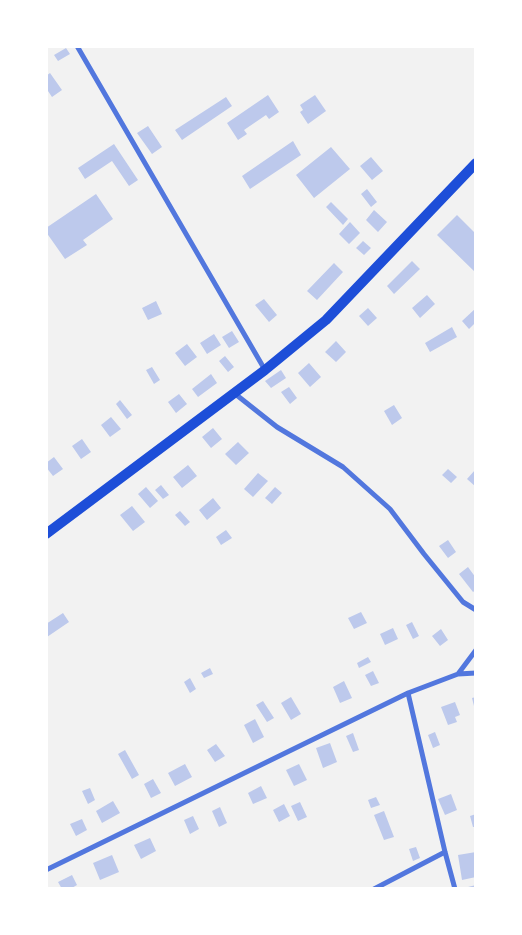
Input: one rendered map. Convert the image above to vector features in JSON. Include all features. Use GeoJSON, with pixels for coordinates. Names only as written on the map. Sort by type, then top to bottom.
{"type":"FeatureCollection","features":[{"type":"Feature","properties":{"kind":"main road"},"geometry":{"type":"LineString","coordinates":[[46,534],[265,370],[326,320],[476,162]]}},
{"type":"Feature","properties":{"kind":"street"},"geometry":{"type":"LineString","coordinates":[[77,46],[265,370]]}},
{"type":"Feature","properties":{"kind":"street"},"geometry":{"type":"LineString","coordinates":[[233,393],[277,427],[342,468],[390,509],[462,602],[476,610]]}},
{"type":"Feature","properties":{"kind":"street"},"geometry":{"type":"LineString","coordinates":[[458,674],[476,650]]}},
{"type":"Feature","properties":{"kind":"street"},"geometry":{"type":"LineString","coordinates":[[46,870],[408,693],[458,674],[476,673]]}},
{"type":"Feature","properties":{"kind":"street"},"geometry":{"type":"LineString","coordinates":[[408,693],[445,852],[456,889]]}},
{"type":"Feature","properties":{"kind":"street"},"geometry":{"type":"LineString","coordinates":[[374,889],[445,852]]}},
{"type":"Feature","properties":{"kind":"building"},"geometry":{"type":"Polygon","coordinates":[[[66,48],[70,54],[58,61],[54,55],[66,48]]]}},
{"type":"Feature","properties":{"kind":"building"},"geometry":{"type":"Polygon","coordinates":[[[50,73],[62,90],[52,97],[46,88],[46,76],[50,73]]]}},
{"type":"Feature","properties":{"kind":"building"},"geometry":{"type":"Polygon","coordinates":[[[268,95],[279,112],[269,119],[266,115],[244,130],[247,134],[238,140],[227,123],[268,95]]]}},
{"type":"Feature","properties":{"kind":"building"},"geometry":{"type":"Polygon","coordinates":[[[315,95],[326,111],[308,124],[300,112],[303,110],[300,105],[315,95]]]}},
{"type":"Feature","properties":{"kind":"building"},"geometry":{"type":"Polygon","coordinates":[[[226,97],[232,106],[182,140],[175,130],[226,97]]]}},
{"type":"Feature","properties":{"kind":"building"},"geometry":{"type":"Polygon","coordinates":[[[148,126],[162,147],[152,154],[137,133],[148,126]]]}},
{"type":"Feature","properties":{"kind":"building"},"geometry":{"type":"Polygon","coordinates":[[[293,141],[301,155],[250,189],[242,176],[293,141]]]}},
{"type":"Feature","properties":{"kind":"building"},"geometry":{"type":"Polygon","coordinates":[[[114,144],[138,180],[129,186],[112,161],[85,179],[78,168],[114,144]]]}},
{"type":"Feature","properties":{"kind":"building"},"geometry":{"type":"Polygon","coordinates":[[[331,147],[350,169],[314,198],[296,175],[331,147]]]}},
{"type":"Feature","properties":{"kind":"building"},"geometry":{"type":"Polygon","coordinates":[[[371,157],[383,171],[372,180],[360,166],[371,157]]]}},
{"type":"Feature","properties":{"kind":"building"},"geometry":{"type":"Polygon","coordinates":[[[367,189],[377,202],[371,207],[361,194],[367,189]]]}},
{"type":"Feature","properties":{"kind":"building"},"geometry":{"type":"Polygon","coordinates":[[[96,194],[113,219],[83,240],[87,245],[65,259],[46,232],[46,228],[96,194]]]}},
{"type":"Feature","properties":{"kind":"building"},"geometry":{"type":"Polygon","coordinates":[[[331,202],[348,219],[343,225],[326,207],[331,202]]]}},
{"type":"Feature","properties":{"kind":"building"},"geometry":{"type":"Polygon","coordinates":[[[374,210],[387,222],[378,232],[366,220],[374,210]]]}},
{"type":"Feature","properties":{"kind":"building"},"geometry":{"type":"Polygon","coordinates":[[[457,215],[476,234],[476,273],[437,235],[457,215]]]}},
{"type":"Feature","properties":{"kind":"building"},"geometry":{"type":"Polygon","coordinates":[[[350,222],[360,233],[349,244],[339,234],[350,222]]]}},
{"type":"Feature","properties":{"kind":"building"},"geometry":{"type":"Polygon","coordinates":[[[363,241],[371,248],[364,255],[356,248],[363,241]]]}},
{"type":"Feature","properties":{"kind":"building"},"geometry":{"type":"Polygon","coordinates":[[[412,261],[420,269],[394,294],[387,286],[412,261]]]}},
{"type":"Feature","properties":{"kind":"building"},"geometry":{"type":"Polygon","coordinates":[[[334,263],[343,272],[317,300],[307,291],[334,263]]]}},
{"type":"Feature","properties":{"kind":"building"},"geometry":{"type":"Polygon","coordinates":[[[427,295],[435,304],[420,318],[412,308],[427,295]]]}},
{"type":"Feature","properties":{"kind":"building"},"geometry":{"type":"Polygon","coordinates":[[[264,299],[277,315],[269,322],[255,305],[264,299]]]}},
{"type":"Feature","properties":{"kind":"building"},"geometry":{"type":"Polygon","coordinates":[[[156,301],[162,314],[148,320],[142,308],[156,301]]]}},
{"type":"Feature","properties":{"kind":"building"},"geometry":{"type":"Polygon","coordinates":[[[368,308],[377,318],[368,326],[359,316],[368,308]]]}},
{"type":"Feature","properties":{"kind":"building"},"geometry":{"type":"Polygon","coordinates":[[[476,308],[476,322],[469,329],[462,321],[476,308]]]}},
{"type":"Feature","properties":{"kind":"building"},"geometry":{"type":"Polygon","coordinates":[[[452,327],[457,337],[430,352],[425,343],[452,327]]]}},
{"type":"Feature","properties":{"kind":"building"},"geometry":{"type":"Polygon","coordinates":[[[232,331],[239,342],[229,348],[222,337],[232,331]]]}},
{"type":"Feature","properties":{"kind":"building"},"geometry":{"type":"Polygon","coordinates":[[[214,334],[221,345],[207,354],[200,343],[214,334]]]}},
{"type":"Feature","properties":{"kind":"building"},"geometry":{"type":"Polygon","coordinates":[[[336,341],[346,352],[336,362],[325,352],[336,341]]]}},
{"type":"Feature","properties":{"kind":"building"},"geometry":{"type":"Polygon","coordinates":[[[187,344],[197,357],[185,366],[175,353],[187,344]]]}},
{"type":"Feature","properties":{"kind":"building"},"geometry":{"type":"Polygon","coordinates":[[[225,356],[234,367],[228,372],[219,361],[225,356]]]}},
{"type":"Feature","properties":{"kind":"building"},"geometry":{"type":"Polygon","coordinates":[[[309,363],[321,377],[310,387],[298,373],[309,363]]]}},
{"type":"Feature","properties":{"kind":"building"},"geometry":{"type":"Polygon","coordinates":[[[152,367],[160,380],[154,384],[146,370],[152,367]]]}},
{"type":"Feature","properties":{"kind":"building"},"geometry":{"type":"Polygon","coordinates":[[[281,370],[286,378],[271,388],[265,381],[281,370]]]}},
{"type":"Feature","properties":{"kind":"building"},"geometry":{"type":"Polygon","coordinates":[[[211,374],[217,383],[198,397],[192,389],[211,374]]]}},
{"type":"Feature","properties":{"kind":"building"},"geometry":{"type":"Polygon","coordinates":[[[289,387],[297,398],[290,404],[281,392],[289,387]]]}},
{"type":"Feature","properties":{"kind":"building"},"geometry":{"type":"Polygon","coordinates":[[[179,394],[187,404],[176,413],[168,402],[179,394]]]}},
{"type":"Feature","properties":{"kind":"building"},"geometry":{"type":"Polygon","coordinates":[[[120,400],[132,415],[127,419],[116,404],[120,400]]]}},
{"type":"Feature","properties":{"kind":"building"},"geometry":{"type":"Polygon","coordinates":[[[394,405],[402,418],[392,425],[384,411],[394,405]]]}},
{"type":"Feature","properties":{"kind":"building"},"geometry":{"type":"Polygon","coordinates":[[[111,417],[121,429],[110,437],[101,425],[111,417]]]}},
{"type":"Feature","properties":{"kind":"building"},"geometry":{"type":"Polygon","coordinates":[[[213,428],[222,439],[211,448],[202,437],[213,428]]]}},
{"type":"Feature","properties":{"kind":"building"},"geometry":{"type":"Polygon","coordinates":[[[82,439],[91,452],[81,459],[72,446],[82,439]]]}},
{"type":"Feature","properties":{"kind":"building"},"geometry":{"type":"Polygon","coordinates":[[[238,442],[249,453],[236,465],[225,454],[238,442]]]}},
{"type":"Feature","properties":{"kind":"building"},"geometry":{"type":"Polygon","coordinates":[[[54,457],[63,469],[53,476],[46,467],[46,463],[54,457]]]}},
{"type":"Feature","properties":{"kind":"building"},"geometry":{"type":"Polygon","coordinates":[[[188,465],[197,476],[182,488],[173,477],[188,465]]]}},
{"type":"Feature","properties":{"kind":"building"},"geometry":{"type":"Polygon","coordinates":[[[448,469],[457,477],[451,483],[442,475],[448,469]]]}},
{"type":"Feature","properties":{"kind":"building"},"geometry":{"type":"Polygon","coordinates":[[[476,471],[476,487],[467,479],[476,471]]]}},
{"type":"Feature","properties":{"kind":"building"},"geometry":{"type":"Polygon","coordinates":[[[258,473],[268,481],[253,497],[244,489],[258,473]]]}},
{"type":"Feature","properties":{"kind":"building"},"geometry":{"type":"Polygon","coordinates":[[[161,485],[169,495],[163,499],[155,490],[161,485]]]}},
{"type":"Feature","properties":{"kind":"building"},"geometry":{"type":"Polygon","coordinates":[[[146,487],[158,501],[150,508],[138,494],[146,487]]]}},
{"type":"Feature","properties":{"kind":"building"},"geometry":{"type":"Polygon","coordinates":[[[275,487],[282,493],[272,504],[265,498],[275,487]]]}},
{"type":"Feature","properties":{"kind":"building"},"geometry":{"type":"Polygon","coordinates":[[[213,498],[221,508],[207,520],[199,510],[213,498]]]}},
{"type":"Feature","properties":{"kind":"building"},"geometry":{"type":"Polygon","coordinates":[[[132,506],[145,522],[133,531],[120,515],[132,506]]]}},
{"type":"Feature","properties":{"kind":"building"},"geometry":{"type":"Polygon","coordinates":[[[180,511],[190,522],[185,526],[175,515],[180,511]]]}},
{"type":"Feature","properties":{"kind":"building"},"geometry":{"type":"Polygon","coordinates":[[[226,530],[232,538],[221,545],[216,537],[226,530]]]}},
{"type":"Feature","properties":{"kind":"building"},"geometry":{"type":"Polygon","coordinates":[[[448,540],[456,552],[448,558],[439,546],[448,540]]]}},
{"type":"Feature","properties":{"kind":"building"},"geometry":{"type":"Polygon","coordinates":[[[468,567],[476,578],[476,590],[473,592],[459,574],[468,567]]]}},
{"type":"Feature","properties":{"kind":"building"},"geometry":{"type":"Polygon","coordinates":[[[361,612],[367,623],[354,629],[348,618],[361,612]]]}},
{"type":"Feature","properties":{"kind":"building"},"geometry":{"type":"Polygon","coordinates":[[[63,613],[69,622],[47,637],[46,624],[63,613]]]}},
{"type":"Feature","properties":{"kind":"building"},"geometry":{"type":"Polygon","coordinates":[[[412,622],[419,636],[413,639],[406,625],[412,622]]]}},
{"type":"Feature","properties":{"kind":"building"},"geometry":{"type":"Polygon","coordinates":[[[393,628],[398,639],[385,645],[380,634],[393,628]]]}},
{"type":"Feature","properties":{"kind":"building"},"geometry":{"type":"Polygon","coordinates":[[[441,629],[448,640],[440,646],[432,636],[441,629]]]}},
{"type":"Feature","properties":{"kind":"building"},"geometry":{"type":"Polygon","coordinates":[[[368,657],[371,662],[359,668],[357,663],[368,657]]]}},
{"type":"Feature","properties":{"kind":"building"},"geometry":{"type":"Polygon","coordinates":[[[210,668],[213,674],[204,678],[201,673],[210,668]]]}},
{"type":"Feature","properties":{"kind":"building"},"geometry":{"type":"Polygon","coordinates":[[[373,671],[379,683],[371,686],[365,675],[373,671]]]}},
{"type":"Feature","properties":{"kind":"building"},"geometry":{"type":"Polygon","coordinates":[[[190,678],[196,689],[190,693],[184,682],[190,678]]]}},
{"type":"Feature","properties":{"kind":"building"},"geometry":{"type":"Polygon","coordinates":[[[344,681],[352,698],[340,703],[333,687],[344,681]]]}},
{"type":"Feature","properties":{"kind":"building"},"geometry":{"type":"Polygon","coordinates":[[[291,697],[301,714],[291,720],[281,703],[291,697]]]}},
{"type":"Feature","properties":{"kind":"building"},"geometry":{"type":"Polygon","coordinates":[[[476,697],[476,710],[475,710],[472,698],[476,697]]]}},
{"type":"Feature","properties":{"kind":"building"},"geometry":{"type":"Polygon","coordinates":[[[263,701],[274,718],[267,722],[256,705],[263,701]]]}},
{"type":"Feature","properties":{"kind":"building"},"geometry":{"type":"Polygon","coordinates":[[[455,702],[460,715],[455,717],[457,722],[448,725],[441,707],[455,702]]]}},
{"type":"Feature","properties":{"kind":"building"},"geometry":{"type":"Polygon","coordinates":[[[255,719],[264,737],[253,743],[244,725],[255,719]]]}},
{"type":"Feature","properties":{"kind":"building"},"geometry":{"type":"Polygon","coordinates":[[[435,732],[440,745],[433,748],[428,735],[435,732]]]}},
{"type":"Feature","properties":{"kind":"building"},"geometry":{"type":"Polygon","coordinates":[[[353,733],[359,750],[353,752],[346,736],[353,733]]]}},
{"type":"Feature","properties":{"kind":"building"},"geometry":{"type":"Polygon","coordinates":[[[330,743],[337,762],[323,768],[316,748],[330,743]]]}},
{"type":"Feature","properties":{"kind":"building"},"geometry":{"type":"Polygon","coordinates":[[[216,744],[225,756],[215,762],[207,750],[216,744]]]}},
{"type":"Feature","properties":{"kind":"building"},"geometry":{"type":"Polygon","coordinates":[[[125,750],[139,775],[132,779],[118,754],[125,750]]]}},
{"type":"Feature","properties":{"kind":"building"},"geometry":{"type":"Polygon","coordinates":[[[185,764],[192,777],[175,786],[168,773],[185,764]]]}},
{"type":"Feature","properties":{"kind":"building"},"geometry":{"type":"Polygon","coordinates":[[[299,764],[307,780],[294,786],[286,770],[299,764]]]}},
{"type":"Feature","properties":{"kind":"building"},"geometry":{"type":"Polygon","coordinates":[[[153,779],[161,793],[151,798],[144,784],[153,779]]]}},
{"type":"Feature","properties":{"kind":"building"},"geometry":{"type":"Polygon","coordinates":[[[261,786],[267,798],[253,804],[248,793],[261,786]]]}},
{"type":"Feature","properties":{"kind":"building"},"geometry":{"type":"Polygon","coordinates":[[[90,788],[95,800],[88,804],[82,791],[90,788]]]}},
{"type":"Feature","properties":{"kind":"building"},"geometry":{"type":"Polygon","coordinates":[[[451,794],[457,810],[445,815],[438,799],[451,794]]]}},
{"type":"Feature","properties":{"kind":"building"},"geometry":{"type":"Polygon","coordinates":[[[376,797],[380,805],[371,808],[368,800],[376,797]]]}},
{"type":"Feature","properties":{"kind":"building"},"geometry":{"type":"Polygon","coordinates":[[[113,801],[120,813],[102,823],[96,811],[113,801]]]}},
{"type":"Feature","properties":{"kind":"building"},"geometry":{"type":"Polygon","coordinates":[[[300,802],[307,817],[298,821],[291,806],[300,802]]]}},
{"type":"Feature","properties":{"kind":"building"},"geometry":{"type":"Polygon","coordinates":[[[284,804],[290,816],[279,822],[273,810],[284,804]]]}},
{"type":"Feature","properties":{"kind":"building"},"geometry":{"type":"Polygon","coordinates":[[[220,807],[227,823],[219,827],[212,811],[220,807]]]}},
{"type":"Feature","properties":{"kind":"building"},"geometry":{"type":"Polygon","coordinates":[[[384,811],[394,837],[384,840],[374,815],[384,811]]]}},
{"type":"Feature","properties":{"kind":"building"},"geometry":{"type":"Polygon","coordinates":[[[476,814],[476,827],[473,827],[470,816],[476,814]]]}},
{"type":"Feature","properties":{"kind":"building"},"geometry":{"type":"Polygon","coordinates":[[[193,816],[199,829],[190,834],[184,820],[193,816]]]}},
{"type":"Feature","properties":{"kind":"building"},"geometry":{"type":"Polygon","coordinates":[[[82,819],[87,830],[76,836],[70,824],[82,819]]]}},
{"type":"Feature","properties":{"kind":"building"},"geometry":{"type":"Polygon","coordinates":[[[150,838],[156,851],[141,859],[134,845],[150,838]]]}},
{"type":"Feature","properties":{"kind":"building"},"geometry":{"type":"Polygon","coordinates":[[[416,847],[420,858],[413,861],[409,849],[416,847]]]}},
{"type":"Feature","properties":{"kind":"building"},"geometry":{"type":"Polygon","coordinates":[[[476,852],[476,877],[462,880],[458,855],[476,852]]]}},
{"type":"Feature","properties":{"kind":"building"},"geometry":{"type":"Polygon","coordinates":[[[112,855],[119,872],[100,880],[93,863],[112,855]]]}},
{"type":"Feature","properties":{"kind":"building"},"geometry":{"type":"Polygon","coordinates":[[[72,875],[77,885],[70,889],[62,889],[58,882],[72,875]]]}},
{"type":"Feature","properties":{"kind":"building"},"geometry":{"type":"Polygon","coordinates":[[[476,885],[476,889],[464,889],[464,888],[476,885]]]}}]}
